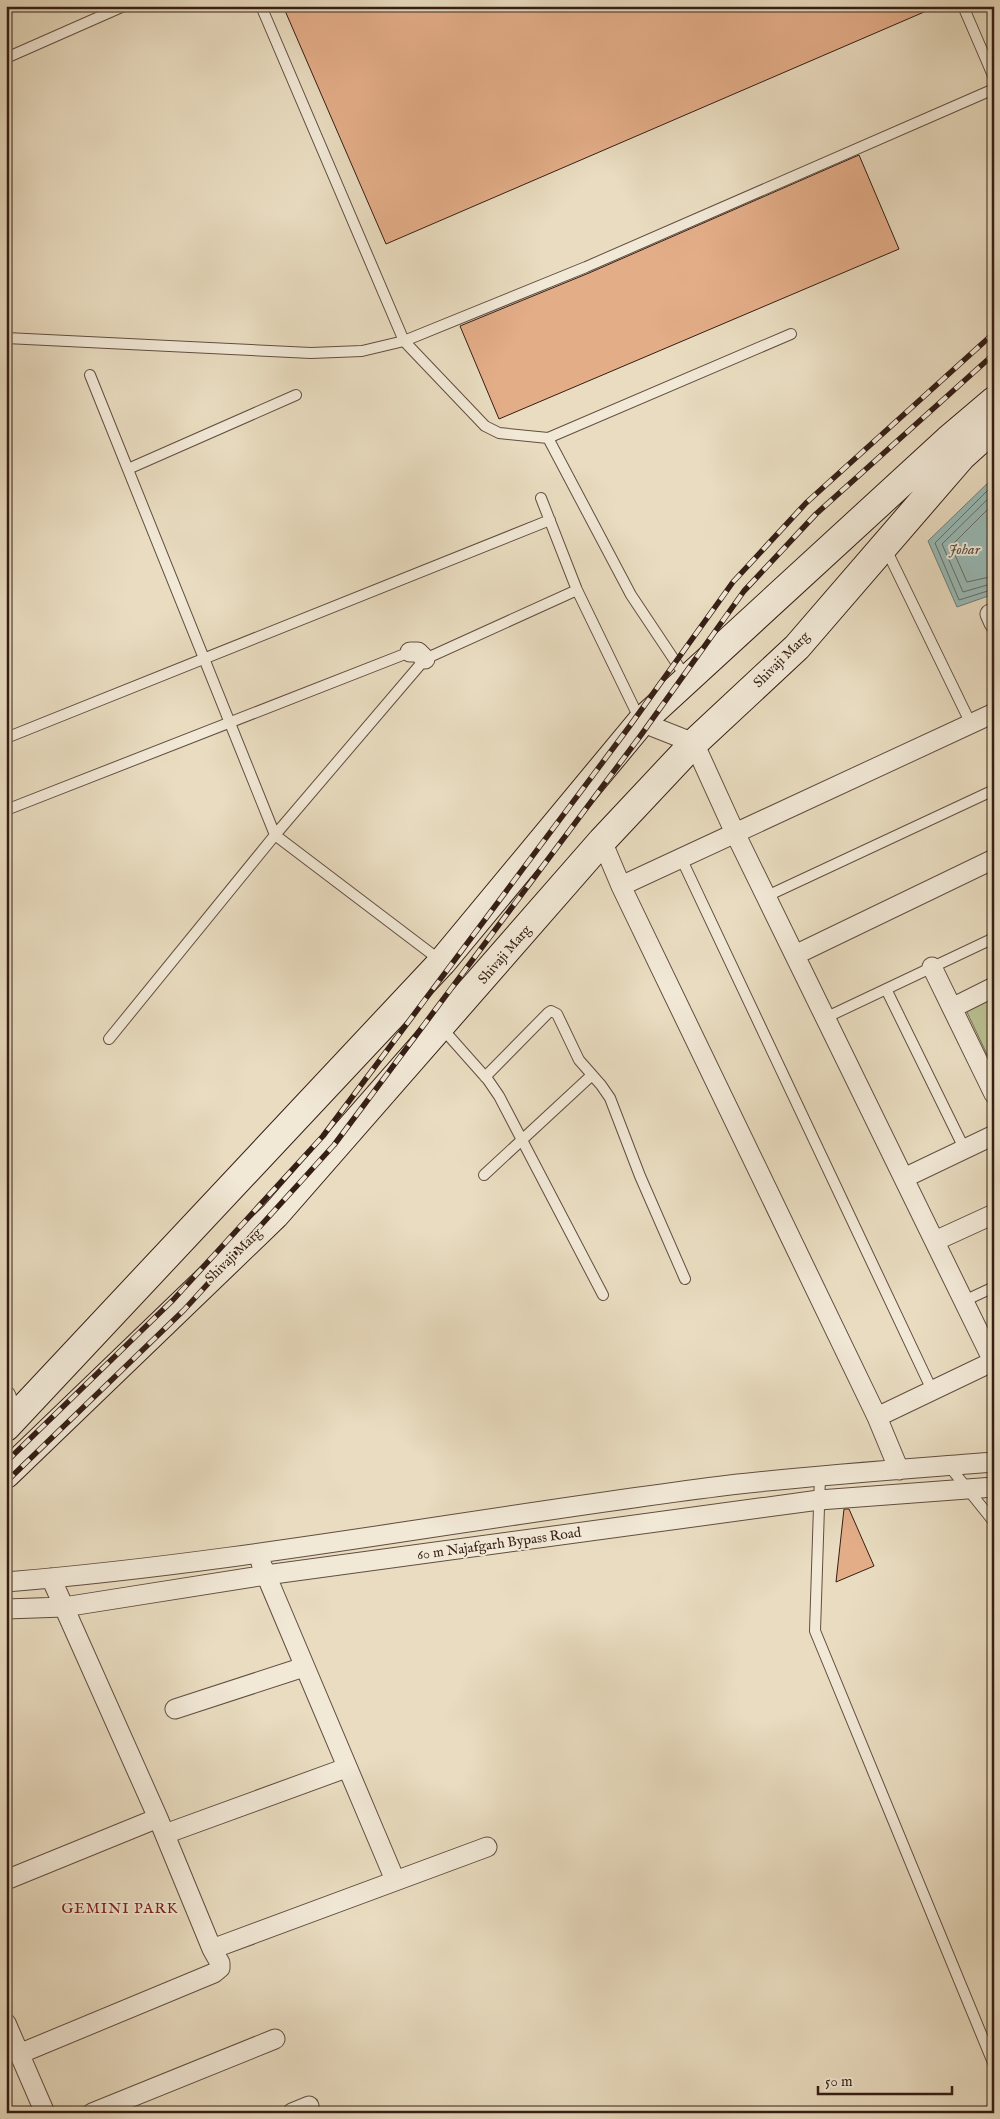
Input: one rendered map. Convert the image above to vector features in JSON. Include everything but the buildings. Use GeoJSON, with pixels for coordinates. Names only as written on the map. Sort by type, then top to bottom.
{"type":"FeatureCollection","features":[{"type":"Feature","properties":{"kind":"main road"},"geometry":{"type":"LineString","coordinates":[[9,1414],[442,962],[641,722],[948,440],[994,401]]}},
{"type":"Feature","properties":{"kind":"main road","name":"Shivaji Marg"},"geometry":{"type":"LineString","coordinates":[[6,1474],[275,1215],[602,841],[694,743],[797,646],[961,457],[994,427]]}},
{"type":"Feature","properties":{"kind":"street"},"geometry":{"type":"LineString","coordinates":[[621,886],[994,713]]}},
{"type":"Feature","properties":{"kind":"street"},"geometry":{"type":"LineString","coordinates":[[641,722],[694,743],[735,833],[994,1361],[877,1416]]}},
{"type":"Feature","properties":{"kind":"street"},"geometry":{"type":"LineString","coordinates":[[602,841],[621,886],[877,1416],[899,1470]]}},
{"type":"Feature","properties":{"kind":"street"},"geometry":{"type":"LineString","coordinates":[[795,955],[994,859]]}},
{"type":"Feature","properties":{"kind":"street"},"geometry":{"type":"LineString","coordinates":[[932,967],[992,1086]]}},
{"type":"Feature","properties":{"kind":"street"},"geometry":{"type":"LineString","coordinates":[[952,1008],[994,987]]}},
{"type":"Feature","properties":{"kind":"street"},"geometry":{"type":"LineString","coordinates":[[904,1178],[994,1135]]}},
{"type":"Feature","properties":{"kind":"street"},"geometry":{"type":"LineString","coordinates":[[935,1241],[994,1214]]}},
{"type":"Feature","properties":{"kind":"street","name":"60 m Najafgarh Bypass Road"},"geometry":{"type":"LineString","coordinates":[[6,1582],[257,1553],[730,1485],[994,1462]]}},
{"type":"Feature","properties":{"kind":"street","name":"60 m Najafgarh Bypass Road"},"geometry":{"type":"LineString","coordinates":[[6,1608],[64,1607],[266,1575],[819,1500],[994,1487]]}},
{"type":"Feature","properties":{"kind":"street"},"geometry":{"type":"LineString","coordinates":[[257,1553],[346,1768],[395,1880]]}},
{"type":"Feature","properties":{"kind":"street"},"geometry":{"type":"LineString","coordinates":[[19,2054],[214,1973],[220,1968],[220,1963],[212,1949],[161,1826],[51,1578]]}},
{"type":"Feature","properties":{"kind":"street"},"geometry":{"type":"LineString","coordinates":[[175,1709],[304,1667]]}},
{"type":"Feature","properties":{"kind":"street"},"geometry":{"type":"LineString","coordinates":[[6,1880],[161,1826],[346,1768]]}},
{"type":"Feature","properties":{"kind":"street"},"geometry":{"type":"LineString","coordinates":[[212,1949],[487,1847]]}},
{"type":"Feature","properties":{"kind":"street"},"geometry":{"type":"LineString","coordinates":[[6,2024],[45,2113]]}},
{"type":"Feature","properties":{"kind":"street"},"geometry":{"type":"LineString","coordinates":[[92,2113],[274,2040]]}},
{"type":"Feature","properties":{"kind":"lane"},"geometry":{"type":"LineString","coordinates":[[6,58],[124,6]]}},
{"type":"Feature","properties":{"kind":"lane"},"geometry":{"type":"LineString","coordinates":[[261,6],[404,340],[485,426],[499,433],[548,438],[791,334]]}},
{"type":"Feature","properties":{"kind":"lane"},"geometry":{"type":"LineString","coordinates":[[963,6],[994,78]]}},
{"type":"Feature","properties":{"kind":"lane"},"geometry":{"type":"LineString","coordinates":[[6,338],[311,353],[362,351],[404,340],[586,267],[994,89]]}},
{"type":"Feature","properties":{"kind":"lane"},"geometry":{"type":"LineString","coordinates":[[90,375],[275,835],[442,962]]}},
{"type":"Feature","properties":{"kind":"lane"},"geometry":{"type":"LineString","coordinates":[[128,469],[296,394]]}},
{"type":"Feature","properties":{"kind":"lane"},"geometry":{"type":"LineString","coordinates":[[548,438],[631,595],[688,680]]}},
{"type":"Feature","properties":{"kind":"lane"},"geometry":{"type":"LineString","coordinates":[[541,498],[577,590],[641,722]]}},
{"type":"Feature","properties":{"kind":"lane"},"geometry":{"type":"LineString","coordinates":[[6,738],[550,520]]}},
{"type":"Feature","properties":{"kind":"lane"},"geometry":{"type":"LineString","coordinates":[[884,546],[971,724]]}},
{"type":"Feature","properties":{"kind":"lane"},"geometry":{"type":"LineString","coordinates":[[6,810],[229,721],[418,656],[577,590]]}},
{"type":"Feature","properties":{"kind":"lane"},"geometry":{"type":"LineString","coordinates":[[109,1039],[418,656]]}},
{"type":"Feature","properties":{"kind":"lane"},"geometry":{"type":"LineString","coordinates":[[767,896],[994,790]]}},
{"type":"Feature","properties":{"kind":"lane"},"geometry":{"type":"LineString","coordinates":[[680,858],[932,1390]]}},
{"type":"Feature","properties":{"kind":"lane"},"geometry":{"type":"LineString","coordinates":[[825,1018],[994,938]]}},
{"type":"Feature","properties":{"kind":"lane"},"geometry":{"type":"LineString","coordinates":[[886,989],[964,1148]]}},
{"type":"Feature","properties":{"kind":"lane"},"geometry":{"type":"LineString","coordinates":[[485,1078],[551,1011],[557,1014],[574,1052],[610,1098],[640,1176],[685,1279]]}},
{"type":"Feature","properties":{"kind":"lane"},"geometry":{"type":"LineString","coordinates":[[440,1026],[499,1096],[604,1295]]}},
{"type":"Feature","properties":{"kind":"lane"},"geometry":{"type":"LineString","coordinates":[[484,1175],[592,1075]]}},
{"type":"Feature","properties":{"kind":"lane"},"geometry":{"type":"LineString","coordinates":[[964,1301],[994,1286]]}},
{"type":"Feature","properties":{"kind":"lane"},"geometry":{"type":"LineString","coordinates":[[949,1466],[994,1522]]}},
{"type":"Feature","properties":{"kind":"lane"},"geometry":{"type":"LineString","coordinates":[[820,1476],[814,1631],[990,2043],[994,2065]]}},
{"type":"Feature","properties":{"kind":"green space"},"geometry":{"type":"Polygon","coordinates":[[[994,994],[994,1069],[965,1008],[994,994]]]}},
{"type":"Feature","properties":{"kind":"water","name":"Johar"},"geometry":{"type":"Polygon","coordinates":[[[994,477],[994,594],[957,607],[928,541],[994,477]]]}},
{"type":"Feature","properties":{"kind":"railway"},"geometry":{"type":"LineString","coordinates":[[6,1462],[173,1300],[323,1136],[629,727],[733,582],[806,503],[994,333]]}},
{"type":"Feature","properties":{"kind":"railway"},"geometry":{"type":"LineString","coordinates":[[6,1482],[184,1310],[334,1145],[641,735],[744,591],[816,514],[994,354]]}},
{"type":"Feature","properties":{"kind":"district","name":"GEMINI PARK"},"geometry":{"type":"Point","coordinates":[120,1908]}}]}
